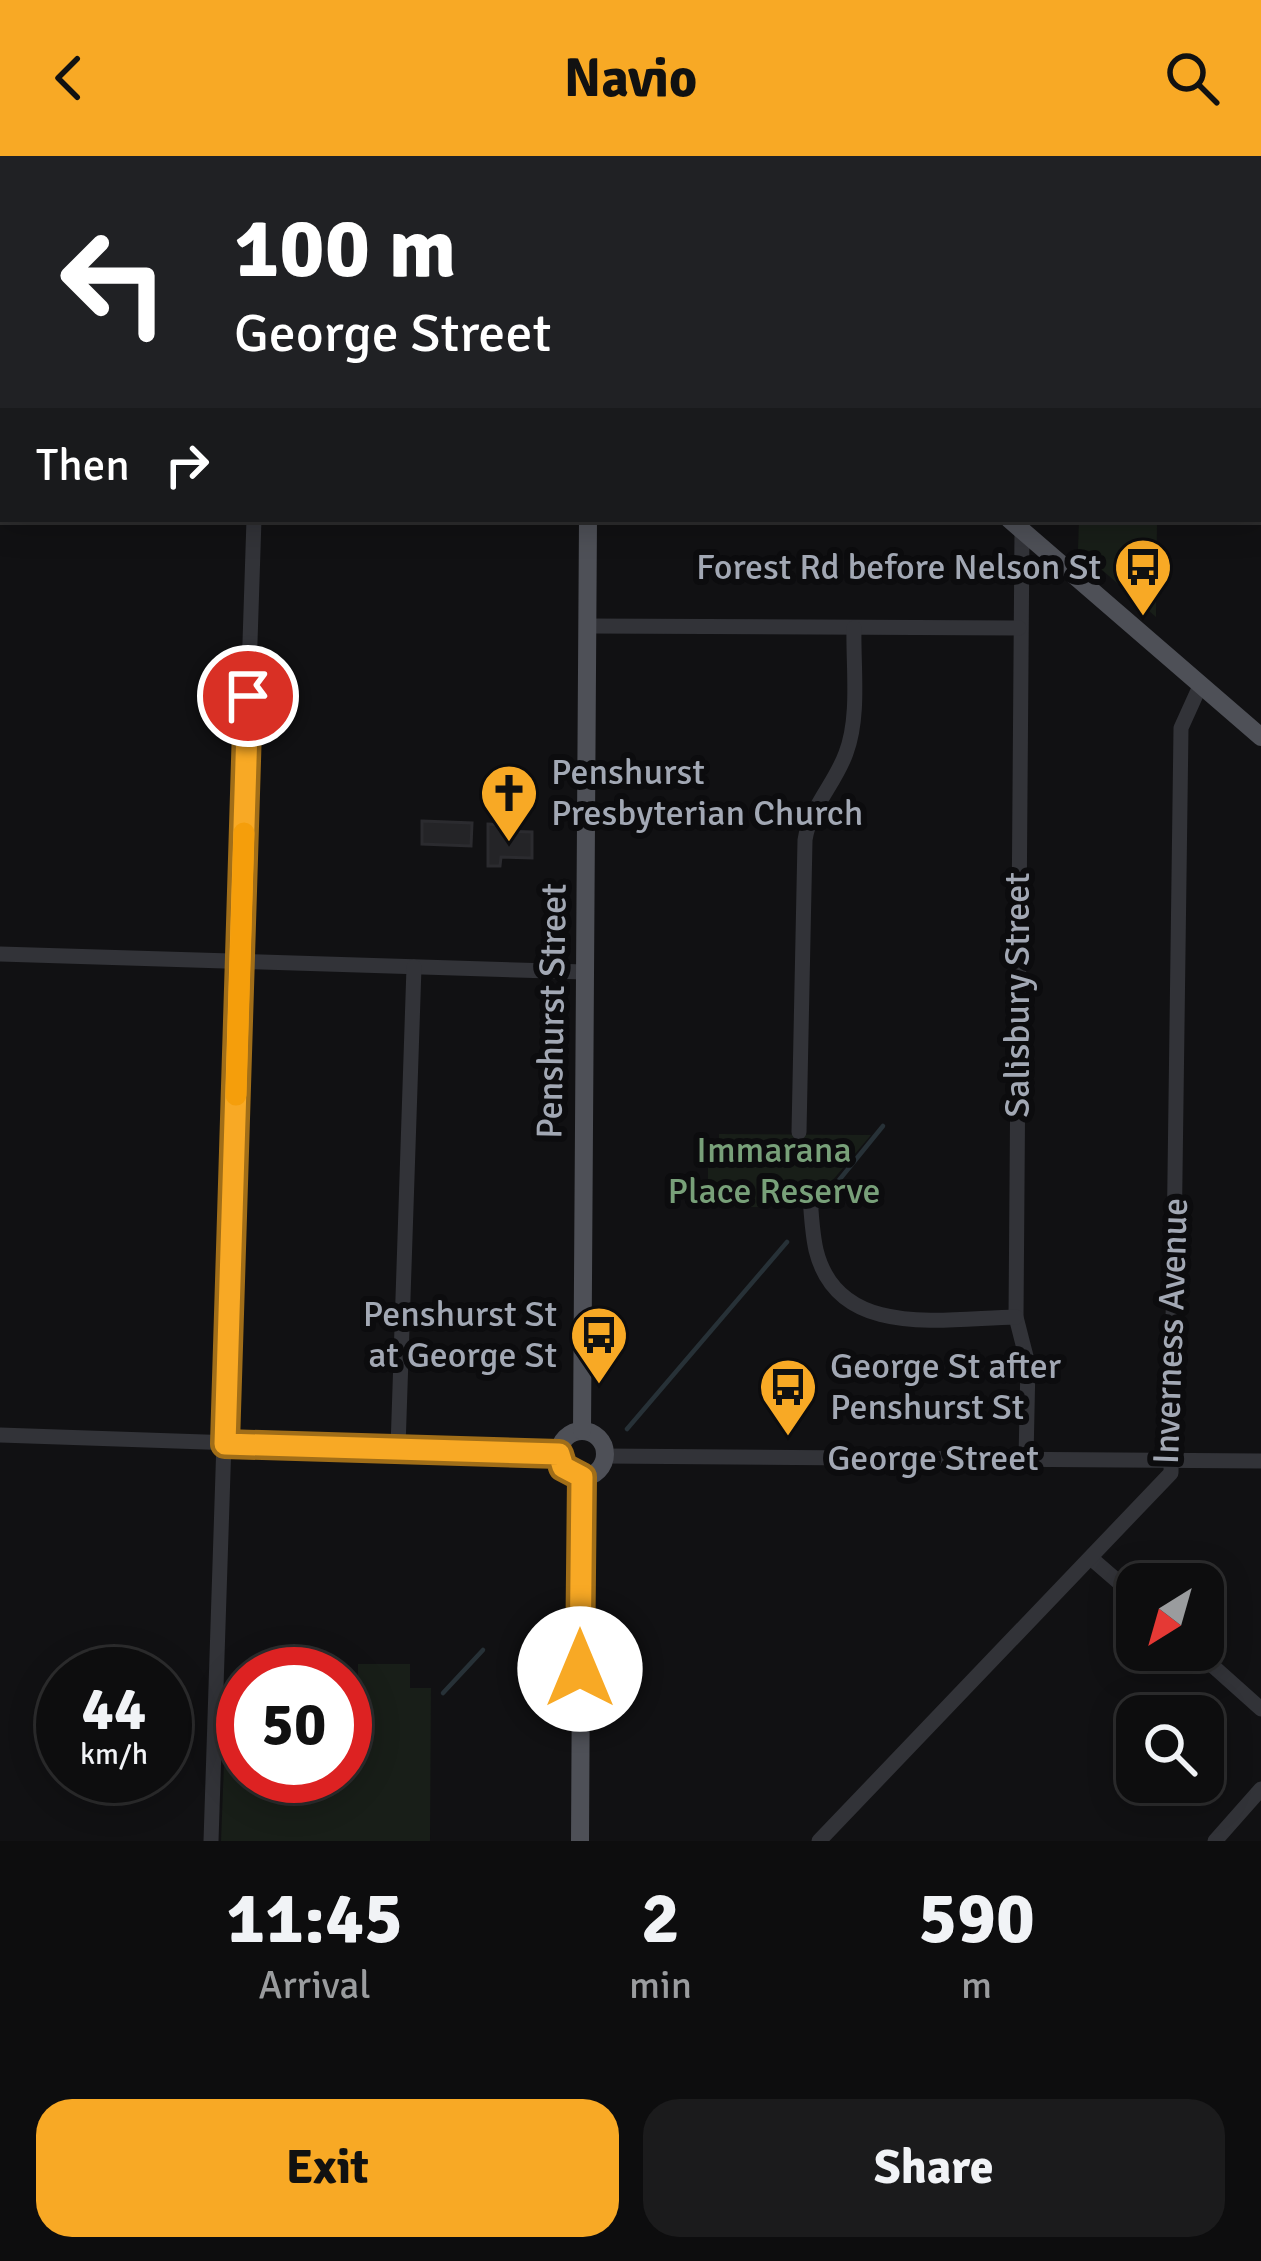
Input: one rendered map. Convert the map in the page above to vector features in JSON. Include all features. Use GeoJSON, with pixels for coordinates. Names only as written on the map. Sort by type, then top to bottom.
{"type":"FeatureCollection","features":[{"type":"Feature","properties":{"kind":"main road","name":"Penshurst Street"},"geometry":{"type":"LineString","coordinates":[[581,1431],[588,522]]}},
{"type":"Feature","properties":{"kind":"main road"},"geometry":{"type":"LineString","coordinates":[[1015,525],[1261,737]]}},
{"type":"Feature","properties":{"kind":"main road"},"geometry":{"type":"LineString","coordinates":[[581,1431],[602,1441],[605,1456],[600,1469],[582,1477],[563,1467],[559,1454],[568,1436],[581,1431]]}},
{"type":"Feature","properties":{"kind":"main road"},"geometry":{"type":"LineString","coordinates":[[580,1841],[582,1477]]}},
{"type":"Feature","properties":{"kind":"street"},"geometry":{"type":"LineString","coordinates":[[211,1841],[254,522]]}},
{"type":"Feature","properties":{"kind":"street","name":"Salisbury Street"},"geometry":{"type":"LineString","coordinates":[[1015,525],[1019,628],[1016,1317],[1028,1364],[1026,1458]]}},
{"type":"Feature","properties":{"kind":"street"},"geometry":{"type":"LineString","coordinates":[[590,626],[1019,628]]}},
{"type":"Feature","properties":{"kind":"street"},"geometry":{"type":"LineString","coordinates":[[799,1132],[806,832],[849,744],[854,628]]}},
{"type":"Feature","properties":{"kind":"street","name":"Inverness Avenue"},"geometry":{"type":"LineString","coordinates":[[819,1841],[1168,1479],[1174,1461],[1180,728],[1200,686]]}},
{"type":"Feature","properties":{"kind":"street"},"geometry":{"type":"LineString","coordinates":[[0,954],[585,972]]}},
{"type":"Feature","properties":{"kind":"street"},"geometry":{"type":"LineString","coordinates":[[398,1448],[414,967]]}},
{"type":"Feature","properties":{"kind":"street"},"geometry":{"type":"LineString","coordinates":[[810,1194],[815,1249],[822,1266],[838,1291],[859,1309],[896,1319],[1016,1317]]}},
{"type":"Feature","properties":{"kind":"street"},"geometry":{"type":"LineString","coordinates":[[0,1435],[559,1454]]}},
{"type":"Feature","properties":{"kind":"street","name":"George Street"},"geometry":{"type":"LineString","coordinates":[[605,1456],[1261,1460]]}},
{"type":"Feature","properties":{"kind":"street"},"geometry":{"type":"LineString","coordinates":[[1092,1558],[1116,1579]]}},
{"type":"Feature","properties":{"kind":"street"},"geometry":{"type":"LineString","coordinates":[[1218,1671],[1261,1709]]}},
{"type":"Feature","properties":{"kind":"street"},"geometry":{"type":"LineString","coordinates":[[1215,1841],[1261,1789]]}},
{"type":"Feature","properties":{"kind":"green space"},"geometry":{"type":"Polygon","coordinates":[[[1079,522],[1157,522],[1156,617],[1078,549],[1079,522]]]}},
{"type":"Feature","properties":{"kind":"green space","name":"Immarana Place Reserve"},"geometry":{"type":"Polygon","coordinates":[[[719,1134],[871,1135],[810,1207],[718,1207],[718,1185],[708,1183],[708,1158],[719,1158],[719,1134]]]}},
{"type":"Feature","properties":{"kind":"green space"},"geometry":{"type":"Polygon","coordinates":[[[372,1664],[410,1664],[410,1688],[431,1688],[430,1841],[221,1841],[222,1803],[372,1803],[372,1664]]]}},
{"type":"Feature","properties":{"kind":"building"},"geometry":{"type":"Polygon","coordinates":[[[422,821],[472,823],[471,846],[422,844],[422,821]]]}},
{"type":"Feature","properties":{"kind":"building","name":"Penshurst Presbyterian Church"},"geometry":{"type":"Polygon","coordinates":[[[488,824],[502,825],[502,831],[532,832],[532,858],[501,857],[500,866],[488,866],[488,824]]]}},
{"type":"Feature","properties":{"kind":"waterway"},"geometry":{"type":"LineString","coordinates":[[818,1206],[883,1126]]}},
{"type":"Feature","properties":{"kind":"waterway"},"geometry":{"type":"LineString","coordinates":[[627,1429],[787,1242]]}},
{"type":"Feature","properties":{"kind":"waterway"},"geometry":{"type":"LineString","coordinates":[[443,1693],[483,1650]]}},
{"type":"Feature","properties":{"kind":"slow traffic"},"geometry":{"type":"LineString","coordinates":[[236,1095],[244,833]]}},
{"type":"Feature","properties":{"kind":"place","name":"Forest Rd before Nelson St"},"geometry":{"type":"Point","coordinates":[1143,618]}},
{"type":"Feature","properties":{"kind":"place","name":"Penshurst Presbyterian Church"},"geometry":{"type":"Point","coordinates":[509,844]}},
{"type":"Feature","properties":{"kind":"place","name":"Penshurst St at George St"},"geometry":{"type":"Point","coordinates":[599,1386]}},
{"type":"Feature","properties":{"kind":"place","name":"George St after Penshurst St"},"geometry":{"type":"Point","coordinates":[788,1438]}},
{"type":"Feature","properties":{"kind":"route"},"geometry":{"type":"LineString","coordinates":[[248,696],[225,1444],[559,1454],[563,1467],[582,1477],[580,1669]]}}]}
